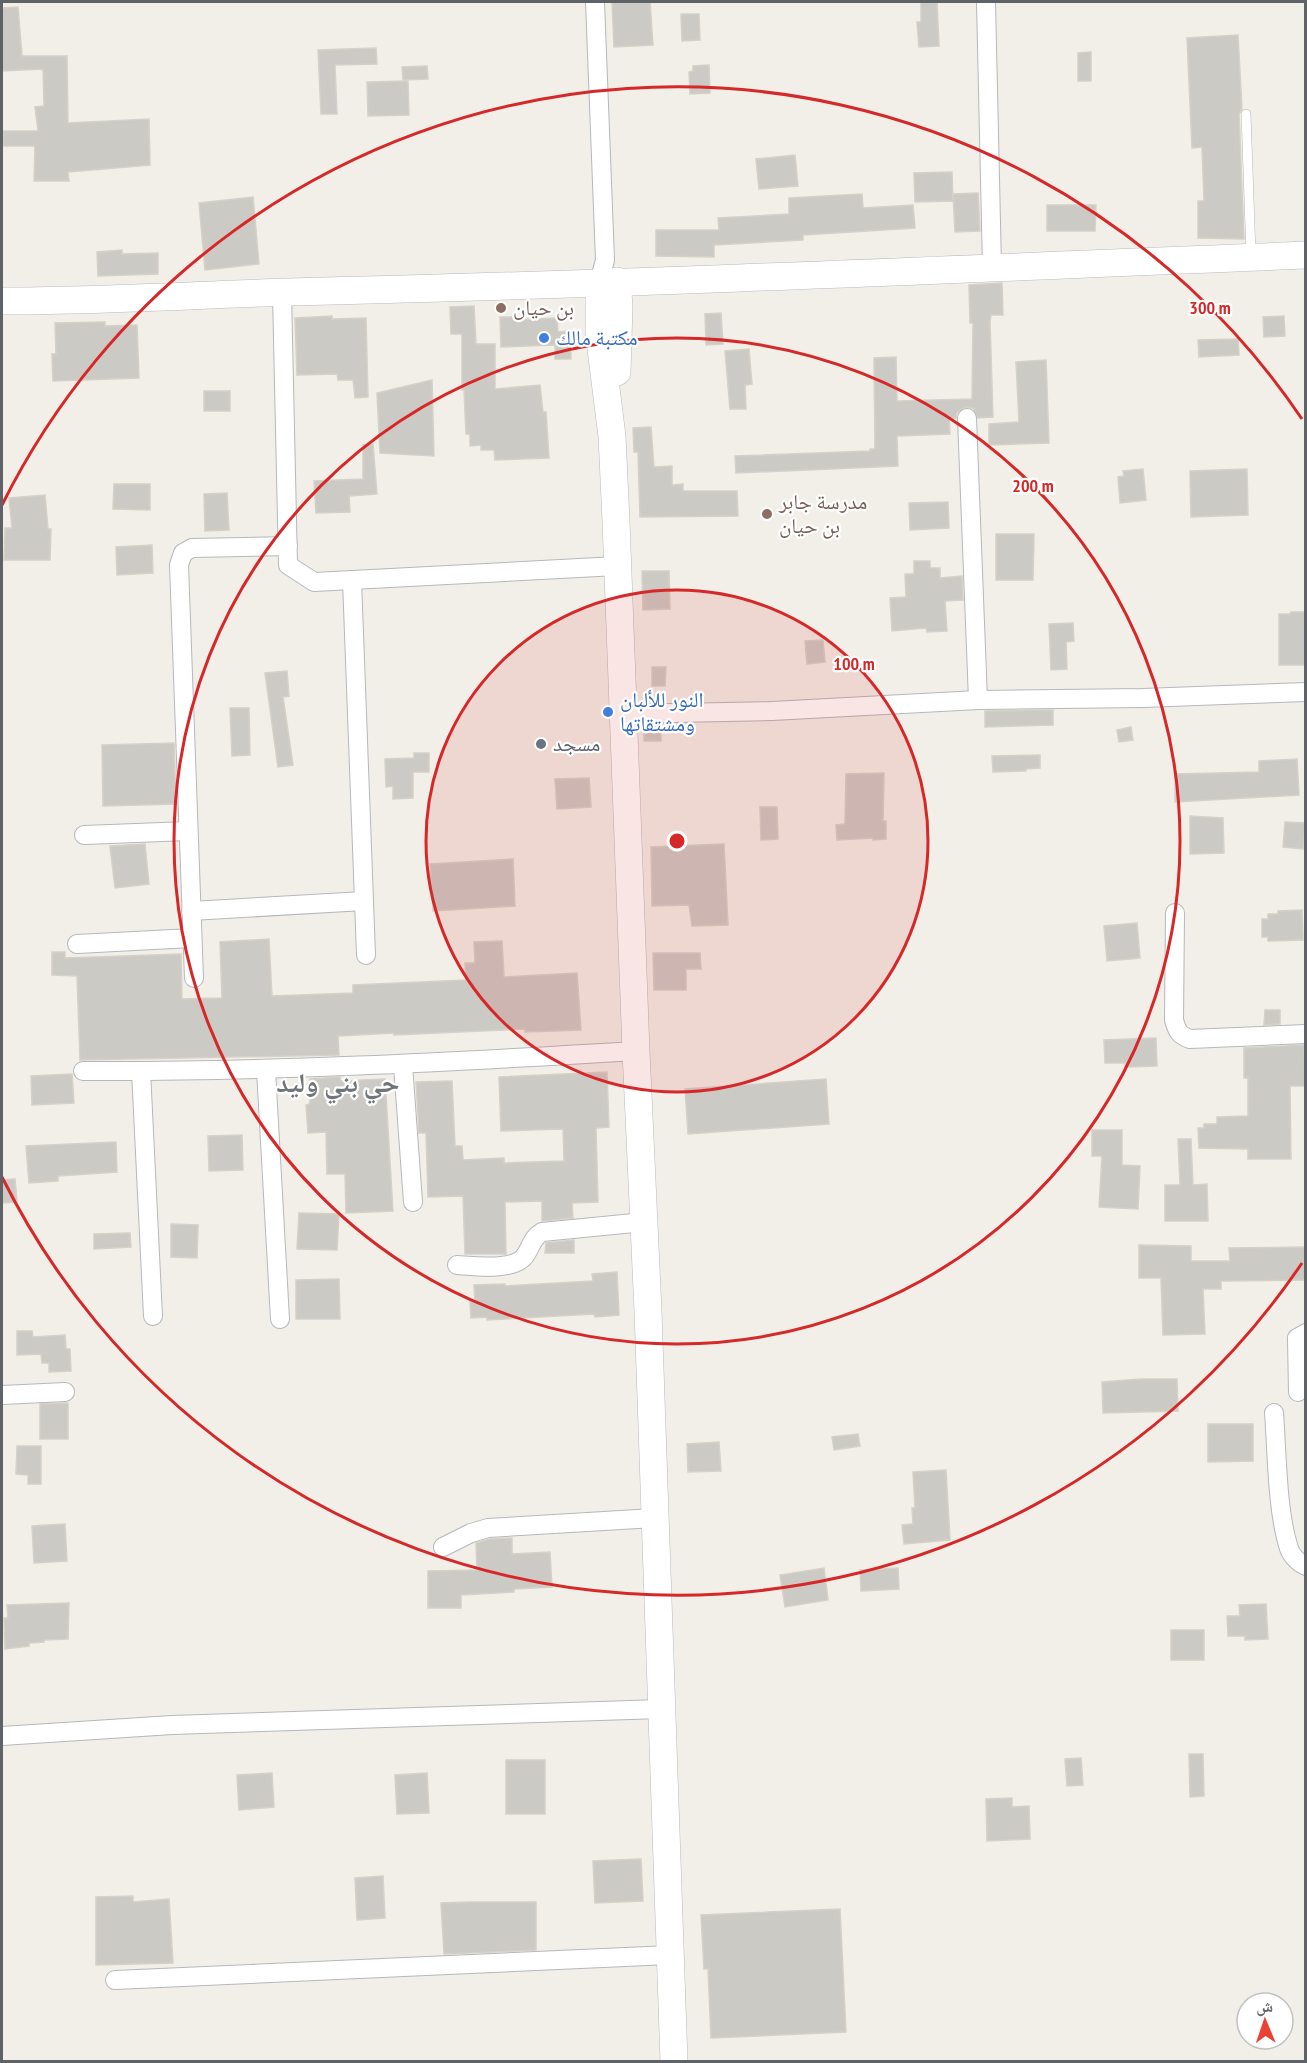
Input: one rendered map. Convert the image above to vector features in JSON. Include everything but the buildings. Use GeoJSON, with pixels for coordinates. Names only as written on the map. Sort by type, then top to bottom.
{"type":"FeatureCollection","features":[{"type":"Feature","properties":{"kind":"main road"},"geometry":{"type":"LineString","coordinates":[[2,301],[177,298],[560,284],[616,276],[992,267],[1305,255]]}},
{"type":"Feature","properties":{"kind":"main road"},"geometry":{"type":"LineString","coordinates":[[616,276],[609,331],[612,436],[644,1222],[674,2061]]}},
{"type":"Feature","properties":{"kind":"main road"},"geometry":{"type":"LineString","coordinates":[[609,331],[629,304],[616,276]]}},
{"type":"Feature","properties":{"kind":"main road"},"geometry":{"type":"LineString","coordinates":[[560,284],[609,331]]}},
{"type":"Feature","properties":{"kind":"street"},"geometry":{"type":"LineString","coordinates":[[595,2],[616,276]]}},
{"type":"Feature","properties":{"kind":"street"},"geometry":{"type":"LineString","coordinates":[[986,2],[992,267]]}},
{"type":"Feature","properties":{"kind":"street"},"geometry":{"type":"LineString","coordinates":[[282,293],[288,565],[314,582],[617,566]]}},
{"type":"Feature","properties":{"kind":"street"},"geometry":{"type":"LineString","coordinates":[[967,418],[978,700]]}},
{"type":"Feature","properties":{"kind":"street"},"geometry":{"type":"LineString","coordinates":[[194,978],[178,565],[183,553],[192,548],[288,546]]}},
{"type":"Feature","properties":{"kind":"street"},"geometry":{"type":"LineString","coordinates":[[352,580],[366,955]]}},
{"type":"Feature","properties":{"kind":"street"},"geometry":{"type":"LineString","coordinates":[[624,714],[772,711],[978,700],[1143,698],[1305,692]]}},
{"type":"Feature","properties":{"kind":"street"},"geometry":{"type":"LineString","coordinates":[[84,835],[188,831]]}},
{"type":"Feature","properties":{"kind":"street"},"geometry":{"type":"LineString","coordinates":[[191,911],[364,901]]}},
{"type":"Feature","properties":{"kind":"street"},"geometry":{"type":"LineString","coordinates":[[1175,913],[1174,1020],[1180,1036],[1190,1039],[1305,1034]]}},
{"type":"Feature","properties":{"kind":"street"},"geometry":{"type":"LineString","coordinates":[[77,944],[192,938]]}},
{"type":"Feature","properties":{"kind":"street"},"geometry":{"type":"LineString","coordinates":[[83,1071],[266,1070],[403,1065],[636,1051]]}},
{"type":"Feature","properties":{"kind":"street"},"geometry":{"type":"LineString","coordinates":[[403,1065],[412,1202]]}},
{"type":"Feature","properties":{"kind":"street"},"geometry":{"type":"LineString","coordinates":[[266,1070],[280,1318]]}},
{"type":"Feature","properties":{"kind":"street"},"geometry":{"type":"LineString","coordinates":[[141,1071],[153,1316]]}},
{"type":"Feature","properties":{"kind":"street"},"geometry":{"type":"LineString","coordinates":[[457,1265],[502,1266],[512,1264],[522,1259],[536,1235],[542,1232],[644,1222]]}},
{"type":"Feature","properties":{"kind":"street"},"geometry":{"type":"LineString","coordinates":[[1298,1392],[1297,1338],[1305,1333]]}},
{"type":"Feature","properties":{"kind":"street"},"geometry":{"type":"LineString","coordinates":[[2,1395],[65,1392]]}},
{"type":"Feature","properties":{"kind":"street"},"geometry":{"type":"LineString","coordinates":[[1274,1413],[1281,1508],[1288,1546],[1294,1557],[1305,1566]]}},
{"type":"Feature","properties":{"kind":"street"},"geometry":{"type":"LineString","coordinates":[[443,1547],[471,1533],[488,1528],[654,1518]]}},
{"type":"Feature","properties":{"kind":"street"},"geometry":{"type":"LineString","coordinates":[[2,1736],[172,1725],[661,1709]]}},
{"type":"Feature","properties":{"kind":"street"},"geometry":{"type":"LineString","coordinates":[[115,1980],[670,1955]]}},
{"type":"Feature","properties":{"kind":"lane"},"geometry":{"type":"LineString","coordinates":[[1246,114],[1251,257]]}},
{"type":"Feature","properties":{"kind":"place","name":"بن حيان"},"geometry":{"type":"Point","coordinates":[501,308]}},
{"type":"Feature","properties":{"kind":"place","name":"مكتبة مالك"},"geometry":{"type":"Point","coordinates":[544,338]}},
{"type":"Feature","properties":{"kind":"place","name":"مدرسة جابر بن حيان"},"geometry":{"type":"Point","coordinates":[767,514]}},
{"type":"Feature","properties":{"kind":"place","name":"النور للألبان ومشتقاتها"},"geometry":{"type":"Point","coordinates":[608,712]}},
{"type":"Feature","properties":{"kind":"place","name":"مسجد"},"geometry":{"type":"Point","coordinates":[541,744]}},
{"type":"Feature","properties":{"kind":"district","name":"حي بني وليد"},"geometry":{"type":"Point","coordinates":[338,1083]}}]}
